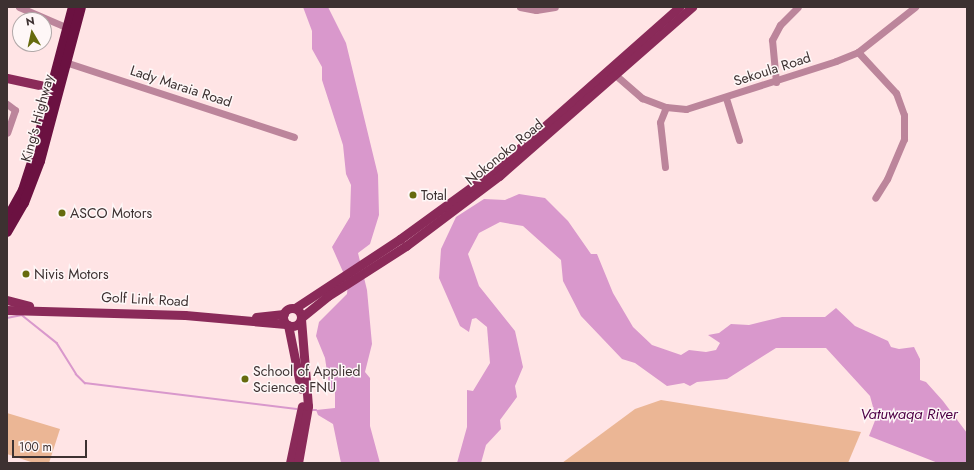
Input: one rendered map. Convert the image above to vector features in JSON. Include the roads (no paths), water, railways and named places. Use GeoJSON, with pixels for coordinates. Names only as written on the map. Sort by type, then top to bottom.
{"type":"FeatureCollection","features":[{"type":"Feature","properties":{"kind":"highway","name":"King's Highway"},"geometry":{"type":"LineString","coordinates":[[63,62],[73,7]]}},
{"type":"Feature","properties":{"kind":"highway","name":"King's Highway"},"geometry":{"type":"LineString","coordinates":[[7,232],[31,187],[63,62],[81,7]]}},
{"type":"Feature","properties":{"kind":"highway","name":"King's Highway"},"geometry":{"type":"LineString","coordinates":[[7,219],[27,177],[56,88]]}},
{"type":"Feature","properties":{"kind":"main road","name":"Nokonoko Road"},"geometry":{"type":"LineString","coordinates":[[612,72],[679,7]]}},
{"type":"Feature","properties":{"kind":"main road","name":"Nokonoko Road"},"geometry":{"type":"LineString","coordinates":[[341,283],[302,318],[296,326],[286,321],[295,308],[341,283],[477,188],[612,72],[692,7]]}},
{"type":"Feature","properties":{"kind":"main road"},"geometry":{"type":"LineString","coordinates":[[7,78],[56,88]]}},
{"type":"Feature","properties":{"kind":"main road","name":"Golf Link Road"},"geometry":{"type":"LineString","coordinates":[[7,300],[40,309]]}},
{"type":"Feature","properties":{"kind":"main road"},"geometry":{"type":"LineString","coordinates":[[295,308],[302,318],[308,406],[298,463]]}},
{"type":"Feature","properties":{"kind":"main road","name":"Golf Link Road"},"geometry":{"type":"LineString","coordinates":[[7,310],[40,309],[286,321]]}},
{"type":"Feature","properties":{"kind":"main road"},"geometry":{"type":"LineString","coordinates":[[286,321],[298,366],[302,400],[300,423],[290,463]]}},
{"type":"Feature","properties":{"kind":"street"},"geometry":{"type":"LineString","coordinates":[[19,7],[68,28]]}},
{"type":"Feature","properties":{"kind":"street"},"geometry":{"type":"LineString","coordinates":[[520,7],[536,10],[555,7]]}},
{"type":"Feature","properties":{"kind":"street"},"geometry":{"type":"LineString","coordinates":[[776,82],[771,45],[780,25],[798,7]]}},
{"type":"Feature","properties":{"kind":"street","name":"Sekoula Road"},"geometry":{"type":"LineString","coordinates":[[612,72],[626,86],[642,98],[666,107],[686,109],[776,82],[858,52],[915,7]]}},
{"type":"Feature","properties":{"kind":"street"},"geometry":{"type":"LineString","coordinates":[[858,52],[896,93],[904,116],[904,139],[887,179],[874,198]]}},
{"type":"Feature","properties":{"kind":"street","name":"Lady Maraia Road"},"geometry":{"type":"LineString","coordinates":[[63,62],[294,137]]}},
{"type":"Feature","properties":{"kind":"street"},"geometry":{"type":"LineString","coordinates":[[726,98],[739,140]]}},
{"type":"Feature","properties":{"kind":"street"},"geometry":{"type":"LineString","coordinates":[[7,104],[15,110],[7,133]]}},
{"type":"Feature","properties":{"kind":"street"},"geometry":{"type":"LineString","coordinates":[[665,167],[660,122],[666,107]]}},
{"type":"Feature","properties":{"kind":"water"},"geometry":{"type":"Polygon","coordinates":[[[303,7],[328,7],[346,43],[378,175],[379,215],[370,244],[358,253],[367,290],[372,344],[365,372],[370,378],[370,426],[380,463],[341,463],[333,424],[318,415],[316,410],[335,408],[335,392],[330,392],[325,358],[316,336],[319,322],[347,294],[348,283],[332,247],[350,217],[351,185],[346,174],[343,145],[322,80],[322,67],[312,49],[312,31],[303,7]]]}},
{"type":"Feature","properties":{"kind":"water","name":"Vatuwaqa River"},"geometry":{"type":"Polygon","coordinates":[[[519,194],[545,198],[568,221],[591,254],[597,254],[613,293],[633,327],[652,345],[681,355],[689,350],[706,352],[716,350],[720,343],[708,335],[719,333],[731,324],[749,325],[782,317],[825,317],[836,308],[855,326],[888,341],[891,347],[899,349],[914,347],[920,359],[920,380],[926,382],[943,401],[967,433],[967,463],[938,463],[869,436],[876,418],[870,396],[826,348],[776,348],[727,379],[697,382],[690,386],[684,383],[667,386],[635,363],[622,359],[581,316],[563,281],[561,260],[523,226],[500,222],[479,233],[468,254],[479,286],[515,331],[523,367],[515,386],[517,397],[500,420],[501,429],[486,445],[481,463],[457,463],[467,427],[467,390],[473,391],[490,363],[487,327],[476,318],[472,319],[469,332],[460,326],[439,278],[441,249],[456,217],[484,199],[505,200],[519,194]]]}},
{"type":"Feature","properties":{"kind":"waterway"},"geometry":{"type":"LineString","coordinates":[[7,318],[22,315],[57,343],[76,374],[85,383],[296,409]]}},
{"type":"Feature","properties":{"kind":"place","name":"Total"},"geometry":{"type":"Point","coordinates":[413,195]}},
{"type":"Feature","properties":{"kind":"place","name":"ASCO Motors"},"geometry":{"type":"Point","coordinates":[62,213]}},
{"type":"Feature","properties":{"kind":"place","name":"Nivis Motors"},"geometry":{"type":"Point","coordinates":[26,274]}},
{"type":"Feature","properties":{"kind":"place","name":"School of Applied Sciences FNU"},"geometry":{"type":"Point","coordinates":[245,379]}}]}
